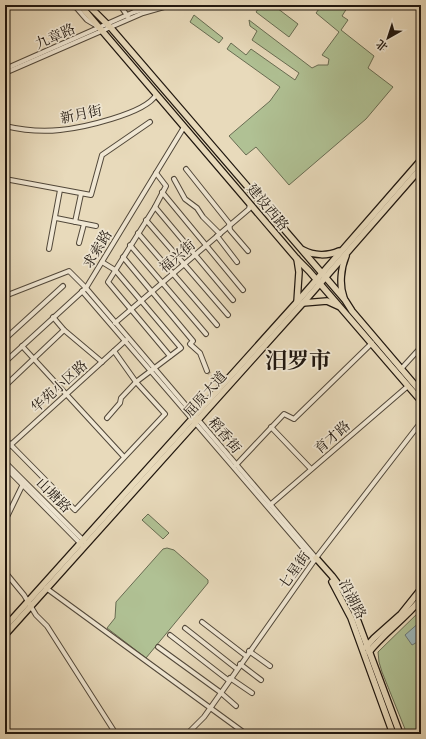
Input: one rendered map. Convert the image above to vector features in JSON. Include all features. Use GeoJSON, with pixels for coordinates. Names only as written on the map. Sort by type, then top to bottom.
{"type":"FeatureCollection","features":[{"type":"Feature","properties":{"kind":"main road"},"geometry":{"type":"LineString","coordinates":[[80,5],[89,9]]}},
{"type":"Feature","properties":{"kind":"main road","name":"建设西路"},"geometry":{"type":"LineString","coordinates":[[89,9],[100,29],[421,401]]}},
{"type":"Feature","properties":{"kind":"main road","name":"建设西路"},"geometry":{"type":"LineString","coordinates":[[89,9],[109,26],[345,300],[352,311],[421,392]]}},
{"type":"Feature","properties":{"kind":"main road","name":"屈原大道"},"geometry":{"type":"LineString","coordinates":[[5,627],[45,587],[195,420],[303,303],[341,250],[421,160]]}},
{"type":"Feature","properties":{"kind":"main road","name":"屈原大道"},"geometry":{"type":"LineString","coordinates":[[323,275],[348,250],[421,168]]}},
{"type":"Feature","properties":{"kind":"main road"},"geometry":{"type":"LineString","coordinates":[[300,248],[315,254],[330,254],[341,250]]}},
{"type":"Feature","properties":{"kind":"main road"},"geometry":{"type":"LineString","coordinates":[[345,300],[342,288],[342,269],[348,250]]}},
{"type":"Feature","properties":{"kind":"main road"},"geometry":{"type":"LineString","coordinates":[[296,302],[299,272],[297,259]]}},
{"type":"Feature","properties":{"kind":"main road","name":"屈原大道"},"geometry":{"type":"LineString","coordinates":[[195,420],[222,385],[296,302],[318,281]]}},
{"type":"Feature","properties":{"kind":"main road"},"geometry":{"type":"LineString","coordinates":[[303,303],[327,301],[339,306]]}},
{"type":"Feature","properties":{"kind":"main road","name":"沿湖路"},"geometry":{"type":"LineString","coordinates":[[315,560],[332,576],[350,600],[367,646]]}},
{"type":"Feature","properties":{"kind":"main road","name":"沿湖路"},"geometry":{"type":"LineString","coordinates":[[315,560],[335,585],[366,652],[400,734]]}},
{"type":"Feature","properties":{"kind":"main road"},"geometry":{"type":"LineString","coordinates":[[366,652],[367,646],[401,614],[421,589]]}},
{"type":"Feature","properties":{"kind":"main road"},"geometry":{"type":"LineString","coordinates":[[366,652],[400,622],[421,599]]}},
{"type":"Feature","properties":{"kind":"main road","name":"屈原大道"},"geometry":{"type":"LineString","coordinates":[[5,635],[29,604]]}},
{"type":"Feature","properties":{"kind":"main road","name":"沿湖路"},"geometry":{"type":"LineString","coordinates":[[362,630],[368,636],[374,638]]}},
{"type":"Feature","properties":{"kind":"main road","name":"沿湖路"},"geometry":{"type":"LineString","coordinates":[[366,652],[393,734]]}},
{"type":"Feature","properties":{"kind":"street"},"geometry":{"type":"LineString","coordinates":[[74,5],[87,20],[100,29]]}},
{"type":"Feature","properties":{"kind":"street"},"geometry":{"type":"LineString","coordinates":[[120,5],[128,17]]}},
{"type":"Feature","properties":{"kind":"street"},"geometry":{"type":"LineString","coordinates":[[128,17],[157,5]]}},
{"type":"Feature","properties":{"kind":"street"},"geometry":{"type":"LineString","coordinates":[[128,17],[171,5]]}},
{"type":"Feature","properties":{"kind":"street","name":"九章路"},"geometry":{"type":"LineString","coordinates":[[5,70],[128,17]]}},
{"type":"Feature","properties":{"kind":"street","name":"九章路"},"geometry":{"type":"LineString","coordinates":[[5,73],[100,29]]}},
{"type":"Feature","properties":{"kind":"street","name":"新月街"},"geometry":{"type":"LineString","coordinates":[[5,126],[40,130],[59,130],[76,127],[127,114],[154,98],[156,94]]}},
{"type":"Feature","properties":{"kind":"street"},"geometry":{"type":"LineString","coordinates":[[5,180],[88,195],[93,192],[102,155],[150,122]]}},
{"type":"Feature","properties":{"kind":"street","name":"求索路"},"geometry":{"type":"LineString","coordinates":[[5,362],[84,290],[184,127]]}},
{"type":"Feature","properties":{"kind":"street"},"geometry":{"type":"LineString","coordinates":[[186,169],[229,225],[230,230],[248,251]]}},
{"type":"Feature","properties":{"kind":"street"},"geometry":{"type":"LineString","coordinates":[[156,173],[166,186],[155,207],[108,282],[170,356]]}},
{"type":"Feature","properties":{"kind":"street"},"geometry":{"type":"LineString","coordinates":[[174,179],[185,199],[197,208],[237,262]]}},
{"type":"Feature","properties":{"kind":"street"},"geometry":{"type":"LineString","coordinates":[[49,249],[60,190]]}},
{"type":"Feature","properties":{"kind":"street"},"geometry":{"type":"LineString","coordinates":[[162,192],[243,290]]}},
{"type":"Feature","properties":{"kind":"street"},"geometry":{"type":"LineString","coordinates":[[75,222],[81,194]]}},
{"type":"Feature","properties":{"kind":"street","name":"福兴街"},"geometry":{"type":"LineString","coordinates":[[115,323],[248,209],[250,204]]}},
{"type":"Feature","properties":{"kind":"street"},"geometry":{"type":"LineString","coordinates":[[155,207],[233,300]]}},
{"type":"Feature","properties":{"kind":"street"},"geometry":{"type":"LineString","coordinates":[[56,218],[96,226]]}},
{"type":"Feature","properties":{"kind":"street"},"geometry":{"type":"LineString","coordinates":[[146,220],[228,315]]}},
{"type":"Feature","properties":{"kind":"street"},"geometry":{"type":"LineString","coordinates":[[80,243],[84,224]]}},
{"type":"Feature","properties":{"kind":"street"},"geometry":{"type":"LineString","coordinates":[[138,233],[217,325]]}},
{"type":"Feature","properties":{"kind":"street"},"geometry":{"type":"LineString","coordinates":[[130,245],[206,334]]}},
{"type":"Feature","properties":{"kind":"street"},"geometry":{"type":"LineString","coordinates":[[123,257],[193,340],[190,344],[200,353],[207,371]]}},
{"type":"Feature","properties":{"kind":"street"},"geometry":{"type":"LineString","coordinates":[[102,262],[115,270],[181,348],[153,371],[136,382],[121,398],[120,403],[107,418]]}},
{"type":"Feature","properties":{"kind":"street"},"geometry":{"type":"LineString","coordinates":[[5,296],[68,271],[126,340]]}},
{"type":"Feature","properties":{"kind":"street"},"geometry":{"type":"LineString","coordinates":[[5,339],[64,286]]}},
{"type":"Feature","properties":{"kind":"street","name":"稻香街"},"geometry":{"type":"LineString","coordinates":[[84,290],[115,323],[126,340],[236,465],[315,560]]}},
{"type":"Feature","properties":{"kind":"street"},"geometry":{"type":"LineString","coordinates":[[53,317],[64,330],[102,362]]}},
{"type":"Feature","properties":{"kind":"street"},"geometry":{"type":"LineString","coordinates":[[5,386],[64,330]]}},
{"type":"Feature","properties":{"kind":"street","name":"华苑小区路"},"geometry":{"type":"LineString","coordinates":[[5,450],[126,340]]}},
{"type":"Feature","properties":{"kind":"street"},"geometry":{"type":"LineString","coordinates":[[236,465],[284,414],[294,419],[372,343]]}},
{"type":"Feature","properties":{"kind":"street"},"geometry":{"type":"LineString","coordinates":[[22,346],[124,457]]}},
{"type":"Feature","properties":{"kind":"street"},"geometry":{"type":"LineString","coordinates":[[401,368],[421,347]]}},
{"type":"Feature","properties":{"kind":"street"},"geometry":{"type":"LineString","coordinates":[[5,439],[75,510],[165,414],[136,382],[114,351]]}},
{"type":"Feature","properties":{"kind":"street"},"geometry":{"type":"LineString","coordinates":[[215,380],[222,385]]}},
{"type":"Feature","properties":{"kind":"street","name":"育才路"},"geometry":{"type":"LineString","coordinates":[[270,505],[408,386]]}},
{"type":"Feature","properties":{"kind":"street"},"geometry":{"type":"LineString","coordinates":[[195,420],[315,560]]}},
{"type":"Feature","properties":{"kind":"street","name":"七星街"},"geometry":{"type":"LineString","coordinates":[[187,734],[204,717],[209,706],[315,560],[421,422]]}},
{"type":"Feature","properties":{"kind":"street"},"geometry":{"type":"LineString","coordinates":[[271,428],[311,469]]}},
{"type":"Feature","properties":{"kind":"street","name":"山塘路"},"geometry":{"type":"LineString","coordinates":[[5,462],[84,543]]}},
{"type":"Feature","properties":{"kind":"street","name":"山塘路"},"geometry":{"type":"LineString","coordinates":[[5,467],[24,483]]}},
{"type":"Feature","properties":{"kind":"street"},"geometry":{"type":"LineString","coordinates":[[5,521],[24,483]]}},
{"type":"Feature","properties":{"kind":"street"},"geometry":{"type":"LineString","coordinates":[[5,572],[36,615],[47,626],[116,734]]}},
{"type":"Feature","properties":{"kind":"street"},"geometry":{"type":"LineString","coordinates":[[45,587],[246,734]]}},
{"type":"Feature","properties":{"kind":"street"},"geometry":{"type":"LineString","coordinates":[[202,622],[246,656]]}},
{"type":"Feature","properties":{"kind":"street"},"geometry":{"type":"LineString","coordinates":[[184,628],[237,669]]}},
{"type":"Feature","properties":{"kind":"street"},"geometry":{"type":"LineString","coordinates":[[170,635],[229,679],[252,693]]}},
{"type":"Feature","properties":{"kind":"street"},"geometry":{"type":"LineString","coordinates":[[158,647],[220,692],[236,706]]}},
{"type":"Feature","properties":{"kind":"street"},"geometry":{"type":"LineString","coordinates":[[249,651],[270,666]]}},
{"type":"Feature","properties":{"kind":"street"},"geometry":{"type":"LineString","coordinates":[[240,664],[261,680]]}},
{"type":"Feature","properties":{"kind":"green space"},"geometry":{"type":"Polygon","coordinates":[[[261,5],[273,5],[298,24],[289,37],[256,12],[261,5]]]}},
{"type":"Feature","properties":{"kind":"green space"},"geometry":{"type":"Polygon","coordinates":[[[322,5],[344,5],[347,8],[342,16],[348,20],[341,30],[374,56],[368,68],[393,87],[366,119],[289,185],[256,147],[246,155],[229,136],[270,101],[280,87],[227,49],[231,43],[246,55],[251,49],[295,80],[299,73],[252,40],[257,31],[250,26],[249,20],[312,68],[318,65],[328,65],[329,59],[322,55],[339,32],[316,13],[322,5]]]}},
{"type":"Feature","properties":{"kind":"green space"},"geometry":{"type":"Polygon","coordinates":[[[194,15],[223,38],[219,43],[190,22],[194,15]]]}},
{"type":"Feature","properties":{"kind":"green space"},"geometry":{"type":"Polygon","coordinates":[[[148,514],[169,533],[163,539],[142,520],[148,514]]]}},
{"type":"Feature","properties":{"kind":"green space"},"geometry":{"type":"Polygon","coordinates":[[[167,548],[174,550],[208,580],[208,583],[146,658],[107,628],[115,618],[116,602],[163,549],[167,548]]]}},
{"type":"Feature","properties":{"kind":"green space"},"geometry":{"type":"Polygon","coordinates":[[[421,610],[421,734],[407,734],[382,672],[378,652],[421,610]]]}},
{"type":"Feature","properties":{"kind":"water"},"geometry":{"type":"Polygon","coordinates":[[[421,621],[420,638],[412,645],[405,635],[421,621]]]}},
{"type":"Feature","properties":{"kind":"tunnel"},"geometry":{"type":"LineString","coordinates":[[207,371],[215,379]]}},
{"type":"Feature","properties":{"kind":"district","name":"汨罗市"},"geometry":{"type":"Point","coordinates":[298,360]}}]}
